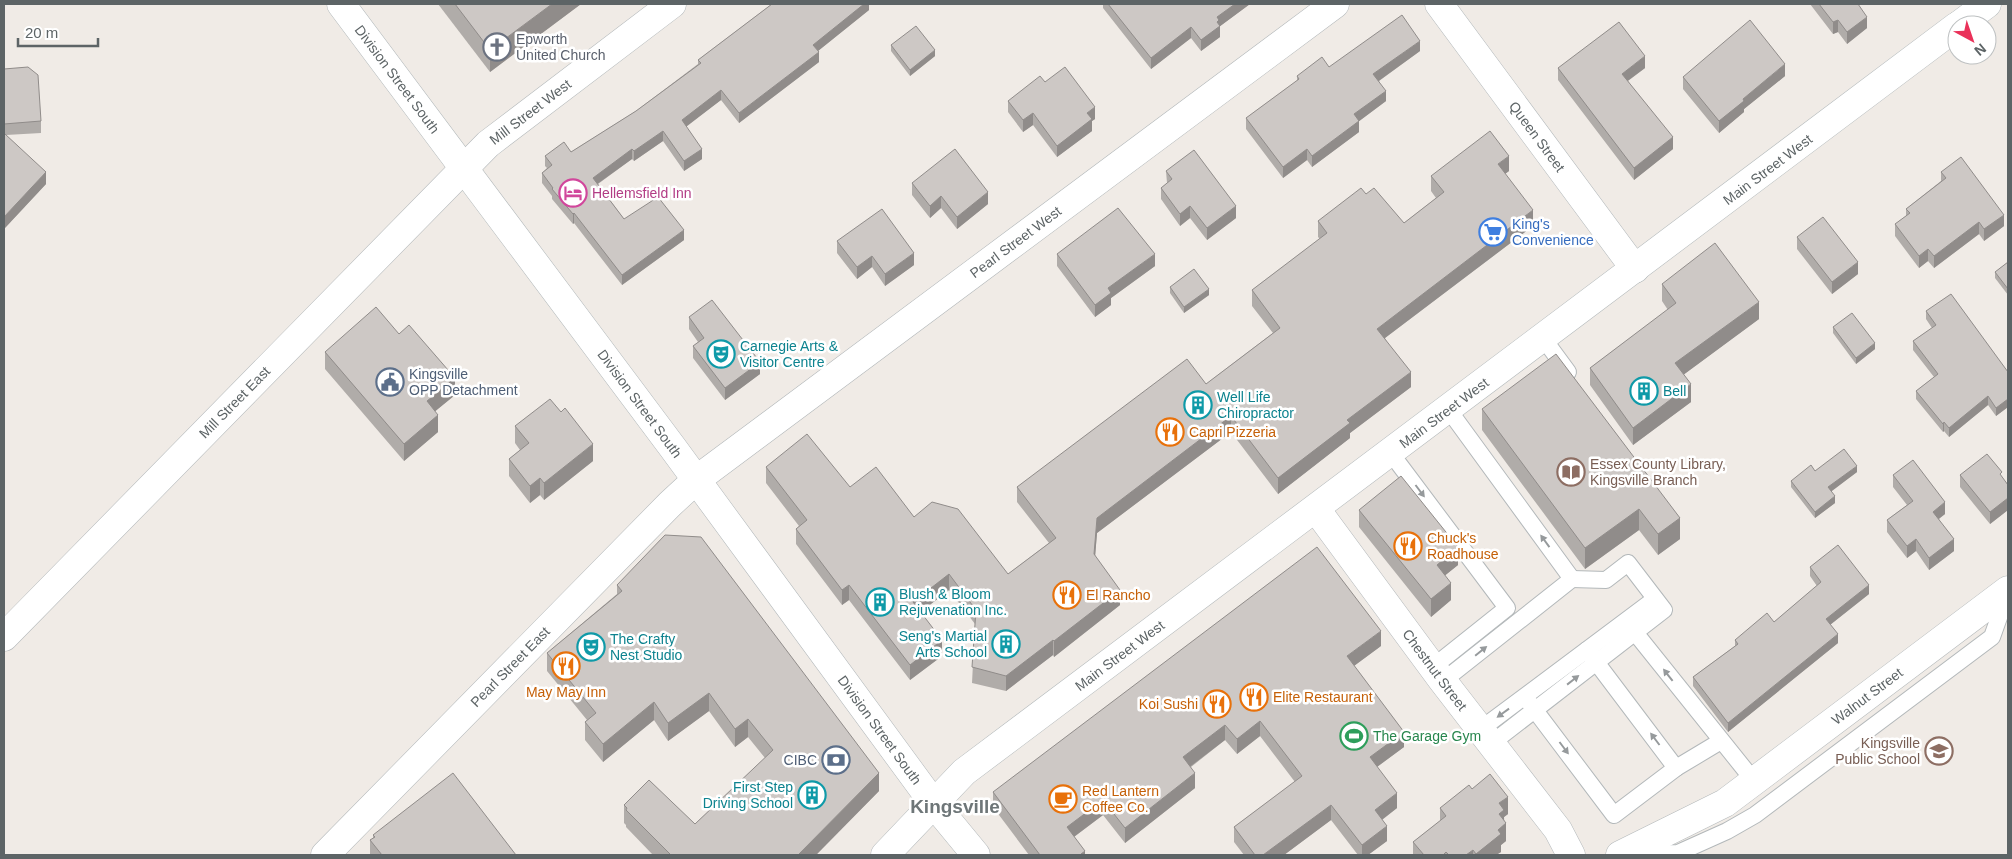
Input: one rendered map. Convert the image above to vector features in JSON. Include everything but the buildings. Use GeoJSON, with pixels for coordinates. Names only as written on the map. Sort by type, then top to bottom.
{"type":"FeatureCollection","features":[{"type":"Feature","properties":{"kind":"street","name":"Division Street South"},"geometry":{"type":"LineString","coordinates":[[342,4],[934,804],[976,855]]}},
{"type":"Feature","properties":{"kind":"street","name":"Mill Street West"},"geometry":{"type":"LineString","coordinates":[[464,168],[494,138],[672,4]]}},
{"type":"Feature","properties":{"kind":"street","name":"Pearl Street West"},"geometry":{"type":"LineString","coordinates":[[696,480],[1335,4]]}},
{"type":"Feature","properties":{"kind":"street","name":"Queen Street"},"geometry":{"type":"LineString","coordinates":[[1439,4],[1635,269]]}},
{"type":"Feature","properties":{"kind":"street","name":"Main Street West"},"geometry":{"type":"LineString","coordinates":[[1972,15],[1987,4]]}},
{"type":"Feature","properties":{"kind":"street","name":"Main Street West"},"geometry":{"type":"LineString","coordinates":[[885,855],[964,772],[1947,34]]}},
{"type":"Feature","properties":{"kind":"street","name":"Mill Street East"},"geometry":{"type":"LineString","coordinates":[[4,637],[464,168]]}},
{"type":"Feature","properties":{"kind":"street","name":"Pearl Street East"},"geometry":{"type":"LineString","coordinates":[[325,855],[670,504],[696,480]]}},
{"type":"Feature","properties":{"kind":"street","name":"Chestnut Street"},"geometry":{"type":"LineString","coordinates":[[1316,509],[1438,674],[1558,830],[1571,855]]}},
{"type":"Feature","properties":{"kind":"street","name":"Walnut Street"},"geometry":{"type":"LineString","coordinates":[[1621,855],[1725,803],[2008,591]]}},
{"type":"Feature","properties":{"kind":"lane"},"geometry":{"type":"LineString","coordinates":[[1543,338],[1574,382]]}},
{"type":"Feature","properties":{"kind":"lane"},"geometry":{"type":"LineString","coordinates":[[1448,409],[1572,578]]}},
{"type":"Feature","properties":{"kind":"lane"},"geometry":{"type":"LineString","coordinates":[[1390,452],[1507,608],[1438,674]]}},
{"type":"Feature","properties":{"kind":"lane"},"geometry":{"type":"LineString","coordinates":[[1438,674],[1572,578],[1606,580],[1628,563],[1655,599],[1630,627],[1486,736]]}},
{"type":"Feature","properties":{"kind":"lane"},"geometry":{"type":"LineString","coordinates":[[1621,855],[1678,853],[1727,831],[1755,815],[1992,637],[2008,591]]}},
{"type":"Feature","properties":{"kind":"lane"},"geometry":{"type":"LineString","coordinates":[[1630,627],[1754,781]]}},
{"type":"Feature","properties":{"kind":"lane"},"geometry":{"type":"LineString","coordinates":[[1592,656],[1676,768]]}},
{"type":"Feature","properties":{"kind":"lane"},"geometry":{"type":"LineString","coordinates":[[1530,703],[1614,815],[1676,768],[1721,741]]}},
{"type":"Feature","properties":{"kind":"place","name":"Epworth United Church"},"geometry":{"type":"Point","coordinates":[497,47]}},
{"type":"Feature","properties":{"kind":"place","name":"Hellemsfield Inn"},"geometry":{"type":"Point","coordinates":[573,193]}},
{"type":"Feature","properties":{"kind":"place","name":"King's Convenience"},"geometry":{"type":"Point","coordinates":[1493,232]}},
{"type":"Feature","properties":{"kind":"place","name":"Carnegie Arts & Visitor Centre"},"geometry":{"type":"Point","coordinates":[721,354]}},
{"type":"Feature","properties":{"kind":"place","name":"Kingsville OPP Detachment"},"geometry":{"type":"Point","coordinates":[390,382]}},
{"type":"Feature","properties":{"kind":"place","name":"Bell"},"geometry":{"type":"Point","coordinates":[1644,391]}},
{"type":"Feature","properties":{"kind":"place","name":"Well Life Chiropractor"},"geometry":{"type":"Point","coordinates":[1198,405]}},
{"type":"Feature","properties":{"kind":"place","name":"Capri Pizzeria"},"geometry":{"type":"Point","coordinates":[1170,432]}},
{"type":"Feature","properties":{"kind":"place","name":"Essex County Library, Kingsville Branch"},"geometry":{"type":"Point","coordinates":[1571,472]}},
{"type":"Feature","properties":{"kind":"place","name":"Chuck's Roadhouse"},"geometry":{"type":"Point","coordinates":[1408,546]}},
{"type":"Feature","properties":{"kind":"place","name":"El Rancho"},"geometry":{"type":"Point","coordinates":[1067,595]}},
{"type":"Feature","properties":{"kind":"place","name":"Blush & Bloom Rejuvenation Inc."},"geometry":{"type":"Point","coordinates":[880,602]}},
{"type":"Feature","properties":{"kind":"place","name":"Seng's Martial Arts School"},"geometry":{"type":"Point","coordinates":[1006,644]}},
{"type":"Feature","properties":{"kind":"place","name":"The Crafty Nest Studio"},"geometry":{"type":"Point","coordinates":[591,647]}},
{"type":"Feature","properties":{"kind":"place","name":"May May Inn"},"geometry":{"type":"Point","coordinates":[566,666]}},
{"type":"Feature","properties":{"kind":"place","name":"Elite Restaurant"},"geometry":{"type":"Point","coordinates":[1254,697]}},
{"type":"Feature","properties":{"kind":"place","name":"Koi Sushi"},"geometry":{"type":"Point","coordinates":[1217,704]}},
{"type":"Feature","properties":{"kind":"place","name":"The Garage Gym"},"geometry":{"type":"Point","coordinates":[1354,736]}},
{"type":"Feature","properties":{"kind":"place","name":"Kingsville Public School"},"geometry":{"type":"Point","coordinates":[1939,751]}},
{"type":"Feature","properties":{"kind":"place","name":"CIBC"},"geometry":{"type":"Point","coordinates":[836,760]}},
{"type":"Feature","properties":{"kind":"place","name":"First Step Driving School"},"geometry":{"type":"Point","coordinates":[812,795]}},
{"type":"Feature","properties":{"kind":"place","name":"Red Lantern Coffee Co."},"geometry":{"type":"Point","coordinates":[1063,799]}},
{"type":"Feature","properties":{"kind":"district","name":"Kingsville"},"geometry":{"type":"Point","coordinates":[955,806]}}]}
